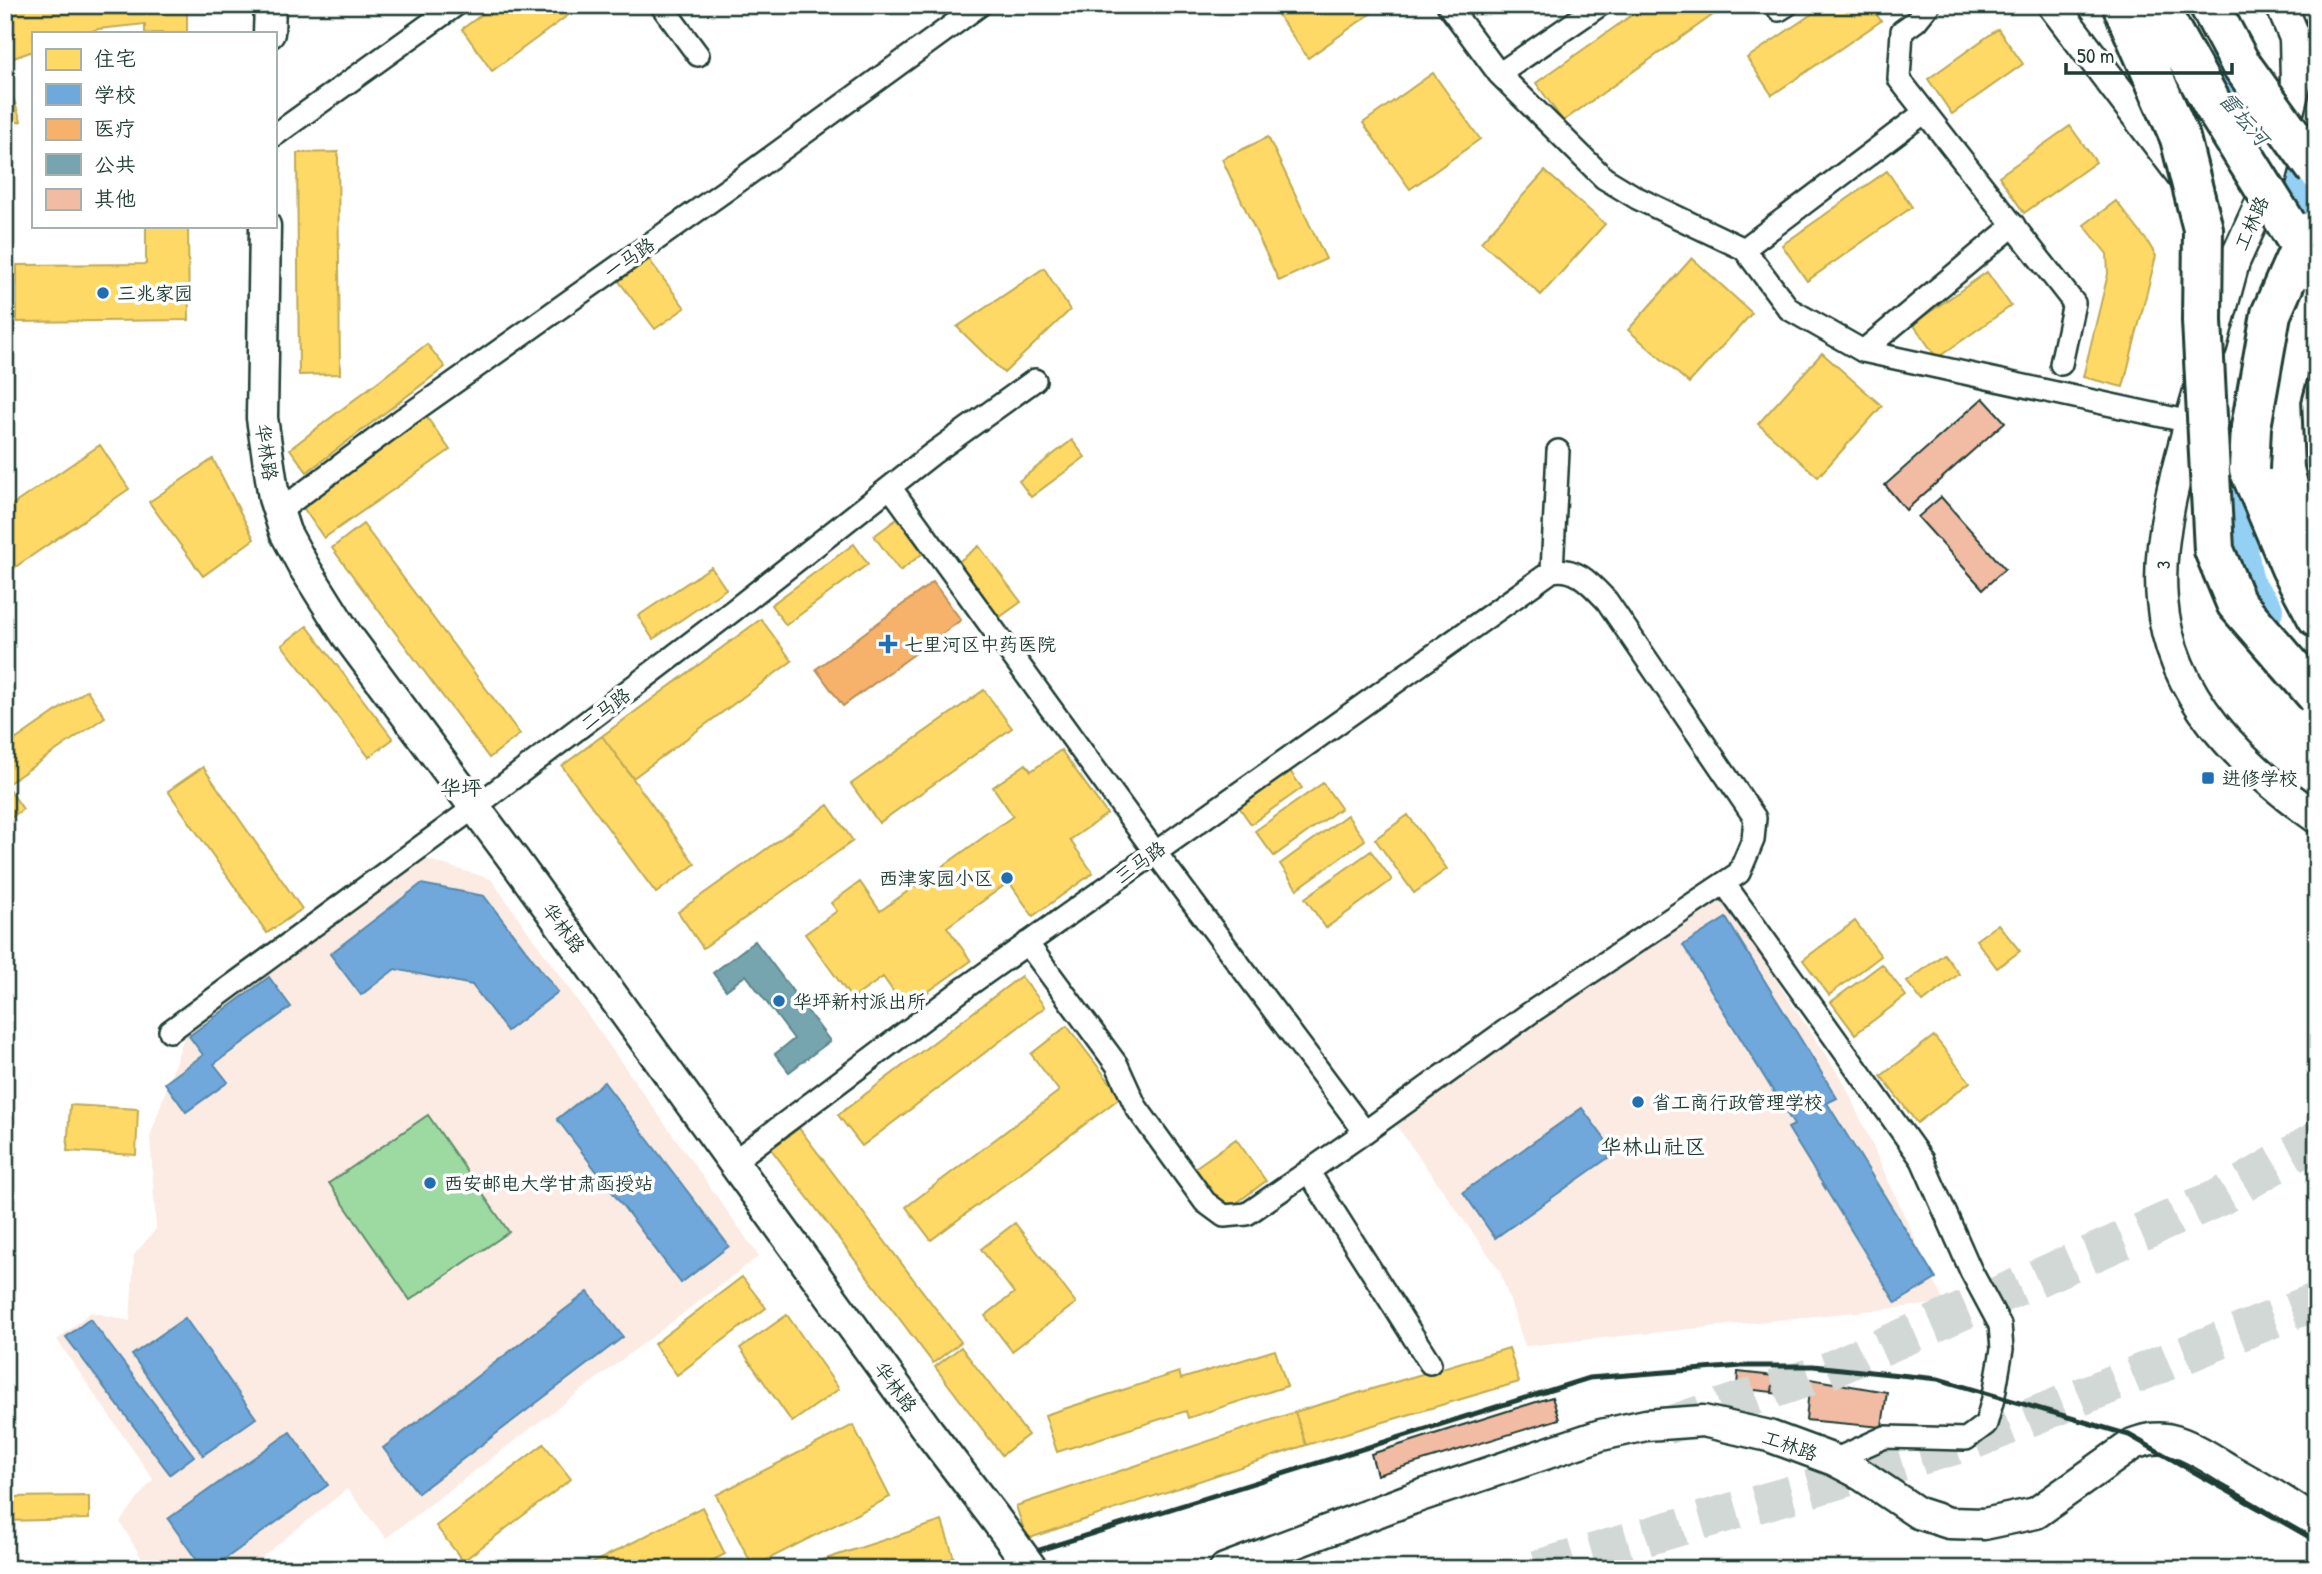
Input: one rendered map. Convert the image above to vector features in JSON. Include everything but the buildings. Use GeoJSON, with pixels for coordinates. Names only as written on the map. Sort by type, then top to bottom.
{"type":"FeatureCollection","features":[{"type":"Feature","properties":{"kind":"highway"},"geometry":{"type":"LineString","coordinates":[[2122,5],[2180,138],[2203,229],[2202,321],[2214,550],[2236,603],[2317,696]]}},
{"type":"Feature","properties":{"kind":"highway"},"geometry":{"type":"LineString","coordinates":[[2157,5],[2215,109],[2317,273]]}},
{"type":"Feature","properties":{"kind":"highway"},"geometry":{"type":"LineString","coordinates":[[2209,5],[2240,64],[2317,170]]}},
{"type":"Feature","properties":{"kind":"highway"},"geometry":{"type":"LineString","coordinates":[[2317,224],[2296,257],[2271,314],[2250,426],[2249,469],[2291,568],[2317,617]]}},
{"type":"Feature","properties":{"kind":"highway"},"geometry":{"type":"LineString","coordinates":[[2317,295],[2297,340],[2281,399],[2284,469],[2303,546],[2317,576]]}},
{"type":"Feature","properties":{"kind":"street"},"geometry":{"type":"LineString","coordinates":[[269,32],[270,5]]}},
{"type":"Feature","properties":{"kind":"street"},"geometry":{"type":"LineString","coordinates":[[276,134],[456,5]]}},
{"type":"Feature","properties":{"kind":"street","name":"一马路"},"geometry":{"type":"LineString","coordinates":[[278,512],[404,418],[729,188],[981,5]]}},
{"type":"Feature","properties":{"kind":"street"},"geometry":{"type":"LineString","coordinates":[[1448,5],[1499,74],[1604,178],[1637,198],[1744,249],[1789,309],[1863,351],[2190,422]]}},
{"type":"Feature","properties":{"kind":"street"},"geometry":{"type":"LineString","coordinates":[[1499,74],[1600,5]]}},
{"type":"Feature","properties":{"kind":"street"},"geometry":{"type":"LineString","coordinates":[[1777,5],[1779,10],[1787,5]]}},
{"type":"Feature","properties":{"kind":"street"},"geometry":{"type":"LineString","coordinates":[[1929,5],[1916,21],[1902,31],[1899,79],[2074,303],[2061,364]]}},
{"type":"Feature","properties":{"kind":"street"},"geometry":{"type":"LineString","coordinates":[[2053,5],[2220,226],[2234,262]]}},
{"type":"Feature","properties":{"kind":"street","name":"工林路"},"geometry":{"type":"LineString","coordinates":[[2234,262],[2269,185],[2296,82],[2295,38],[2281,5]]}},
{"type":"Feature","properties":{"kind":"street"},"geometry":{"type":"LineString","coordinates":[[670,8],[698,55]]}},
{"type":"Feature","properties":{"kind":"street"},"geometry":{"type":"LineString","coordinates":[[1744,249],[1925,112]]}},
{"type":"Feature","properties":{"kind":"street"},"geometry":{"type":"LineString","coordinates":[[1863,351],[2014,225]]}},
{"type":"Feature","properties":{"kind":"street","name":"华林路"},"geometry":{"type":"LineString","coordinates":[[265,228],[262,418],[266,453],[278,512],[304,568],[346,634],[1032,1569]]}},
{"type":"Feature","properties":{"kind":"street","name":"3"},"geometry":{"type":"LineString","coordinates":[[2234,262],[2171,497],[2163,557],[2162,598],[2168,640],[2179,670],[2198,704],[2218,731],[2276,789],[2317,818]]}},
{"type":"Feature","properties":{"kind":"street","name":"二马路"},"geometry":{"type":"LineString","coordinates":[[170,1031],[475,807],[734,610],[890,487],[1035,380]]}},
{"type":"Feature","properties":{"kind":"street"},"geometry":{"type":"LineString","coordinates":[[1027,943],[1117,1065],[1136,1107],[1205,1202],[1224,1216],[1247,1214],[1530,1013],[1739,873],[1753,840],[1755,818],[1607,601],[1586,578],[1563,569],[1552,571],[1558,450]]}},
{"type":"Feature","properties":{"kind":"street"},"geometry":{"type":"LineString","coordinates":[[890,487],[1154,852],[1366,1132]]}},
{"type":"Feature","properties":{"kind":"street","name":"三马路"},"geometry":{"type":"LineString","coordinates":[[733,1162],[1027,943],[1552,571]]}},
{"type":"Feature","properties":{"kind":"street"},"geometry":{"type":"LineString","coordinates":[[1724,883],[1922,1160],[1971,1271],[2000,1325],[2002,1349],[1986,1424],[1966,1439],[1885,1437],[1834,1460]]}},
{"type":"Feature","properties":{"kind":"street"},"geometry":{"type":"LineString","coordinates":[[1308,1171],[1430,1363]]}},
{"type":"Feature","properties":{"kind":"street","name":"工林路"},"geometry":{"type":"LineString","coordinates":[[1225,1569],[1411,1499],[1601,1435],[1647,1425],[1703,1421],[1769,1436],[1834,1460],[1857,1472],[1918,1513],[1949,1523],[1984,1524],[2036,1513],[2133,1444],[2157,1438],[2175,1441],[2204,1455],[2290,1504],[2317,1524]]}},
{"type":"Feature","properties":{"kind":"shaded area","name":"西安邮电大学甘肃函授站"},"geometry":{"type":"Polygon","coordinates":[[[426,859],[491,879],[759,1256],[386,1538],[347,1489],[247,1569],[148,1569],[120,1522],[153,1479],[57,1340],[91,1312],[130,1321],[134,1255],[156,1229],[150,1137],[188,1025],[426,859]]]}},
{"type":"Feature","properties":{"kind":"shaded area","name":"省工商行政管理学校"},"geometry":{"type":"Polygon","coordinates":[[[1720,895],[1844,1083],[1944,1303],[1525,1346],[1500,1271],[1394,1122],[1720,895]]]}},
{"type":"Feature","properties":{"kind":"green space"},"geometry":{"type":"Polygon","coordinates":[[[428,1115],[509,1232],[410,1300],[329,1183],[428,1115]]]}},
{"type":"Feature","properties":{"kind":"waterway","name":"雷坛河"},"geometry":{"type":"LineString","coordinates":[[2201,71],[2256,129],[2310,198],[2317,201]]}},
{"type":"Feature","properties":{"kind":"waterway","name":"雷坛河"},"geometry":{"type":"LineString","coordinates":[[2263,610],[2244,586],[2235,532],[2248,495],[2317,464]]}},
{"type":"Feature","properties":{"kind":"tunnel"},"geometry":{"type":"LineString","coordinates":[[1666,1426],[1825,1372],[2220,1197],[2317,1140]]}},
{"type":"Feature","properties":{"kind":"tunnel"},"geometry":{"type":"LineString","coordinates":[[1537,1569],[1972,1441],[2317,1301]]}},
{"type":"Feature","properties":{"kind":"railway"},"geometry":{"type":"LineString","coordinates":[[979,1569],[1589,1378],[1742,1366],[1813,1366],[1938,1379],[2129,1435],[2313,1539],[2317,1544]]}},
{"type":"Feature","properties":{"kind":"place","name":"三兆家园"},"geometry":{"type":"Point","coordinates":[103,293]}},
{"type":"Feature","properties":{"kind":"place","name":"七里河区中药医院"},"geometry":{"type":"Point","coordinates":[888,644]}},
{"type":"Feature","properties":{"kind":"place","name":"进修学校"},"geometry":{"type":"Point","coordinates":[2208,778]}},
{"type":"Feature","properties":{"kind":"place","name":"西津家园小区"},"geometry":{"type":"Point","coordinates":[1007,878]}},
{"type":"Feature","properties":{"kind":"place","name":"华坪新村派出所"},"geometry":{"type":"Point","coordinates":[779,1001]}},
{"type":"Feature","properties":{"kind":"place","name":"省工商行政管理学校"},"geometry":{"type":"Point","coordinates":[1638,1102]}},
{"type":"Feature","properties":{"kind":"place","name":"西安邮电大学甘肃函授站"},"geometry":{"type":"Point","coordinates":[430,1183]}},
{"type":"Feature","properties":{"kind":"district","name":"华坪"},"geometry":{"type":"Point","coordinates":[461,788]}},
{"type":"Feature","properties":{"kind":"district","name":"华林山社区"},"geometry":{"type":"Point","coordinates":[1653,1147]}}]}
